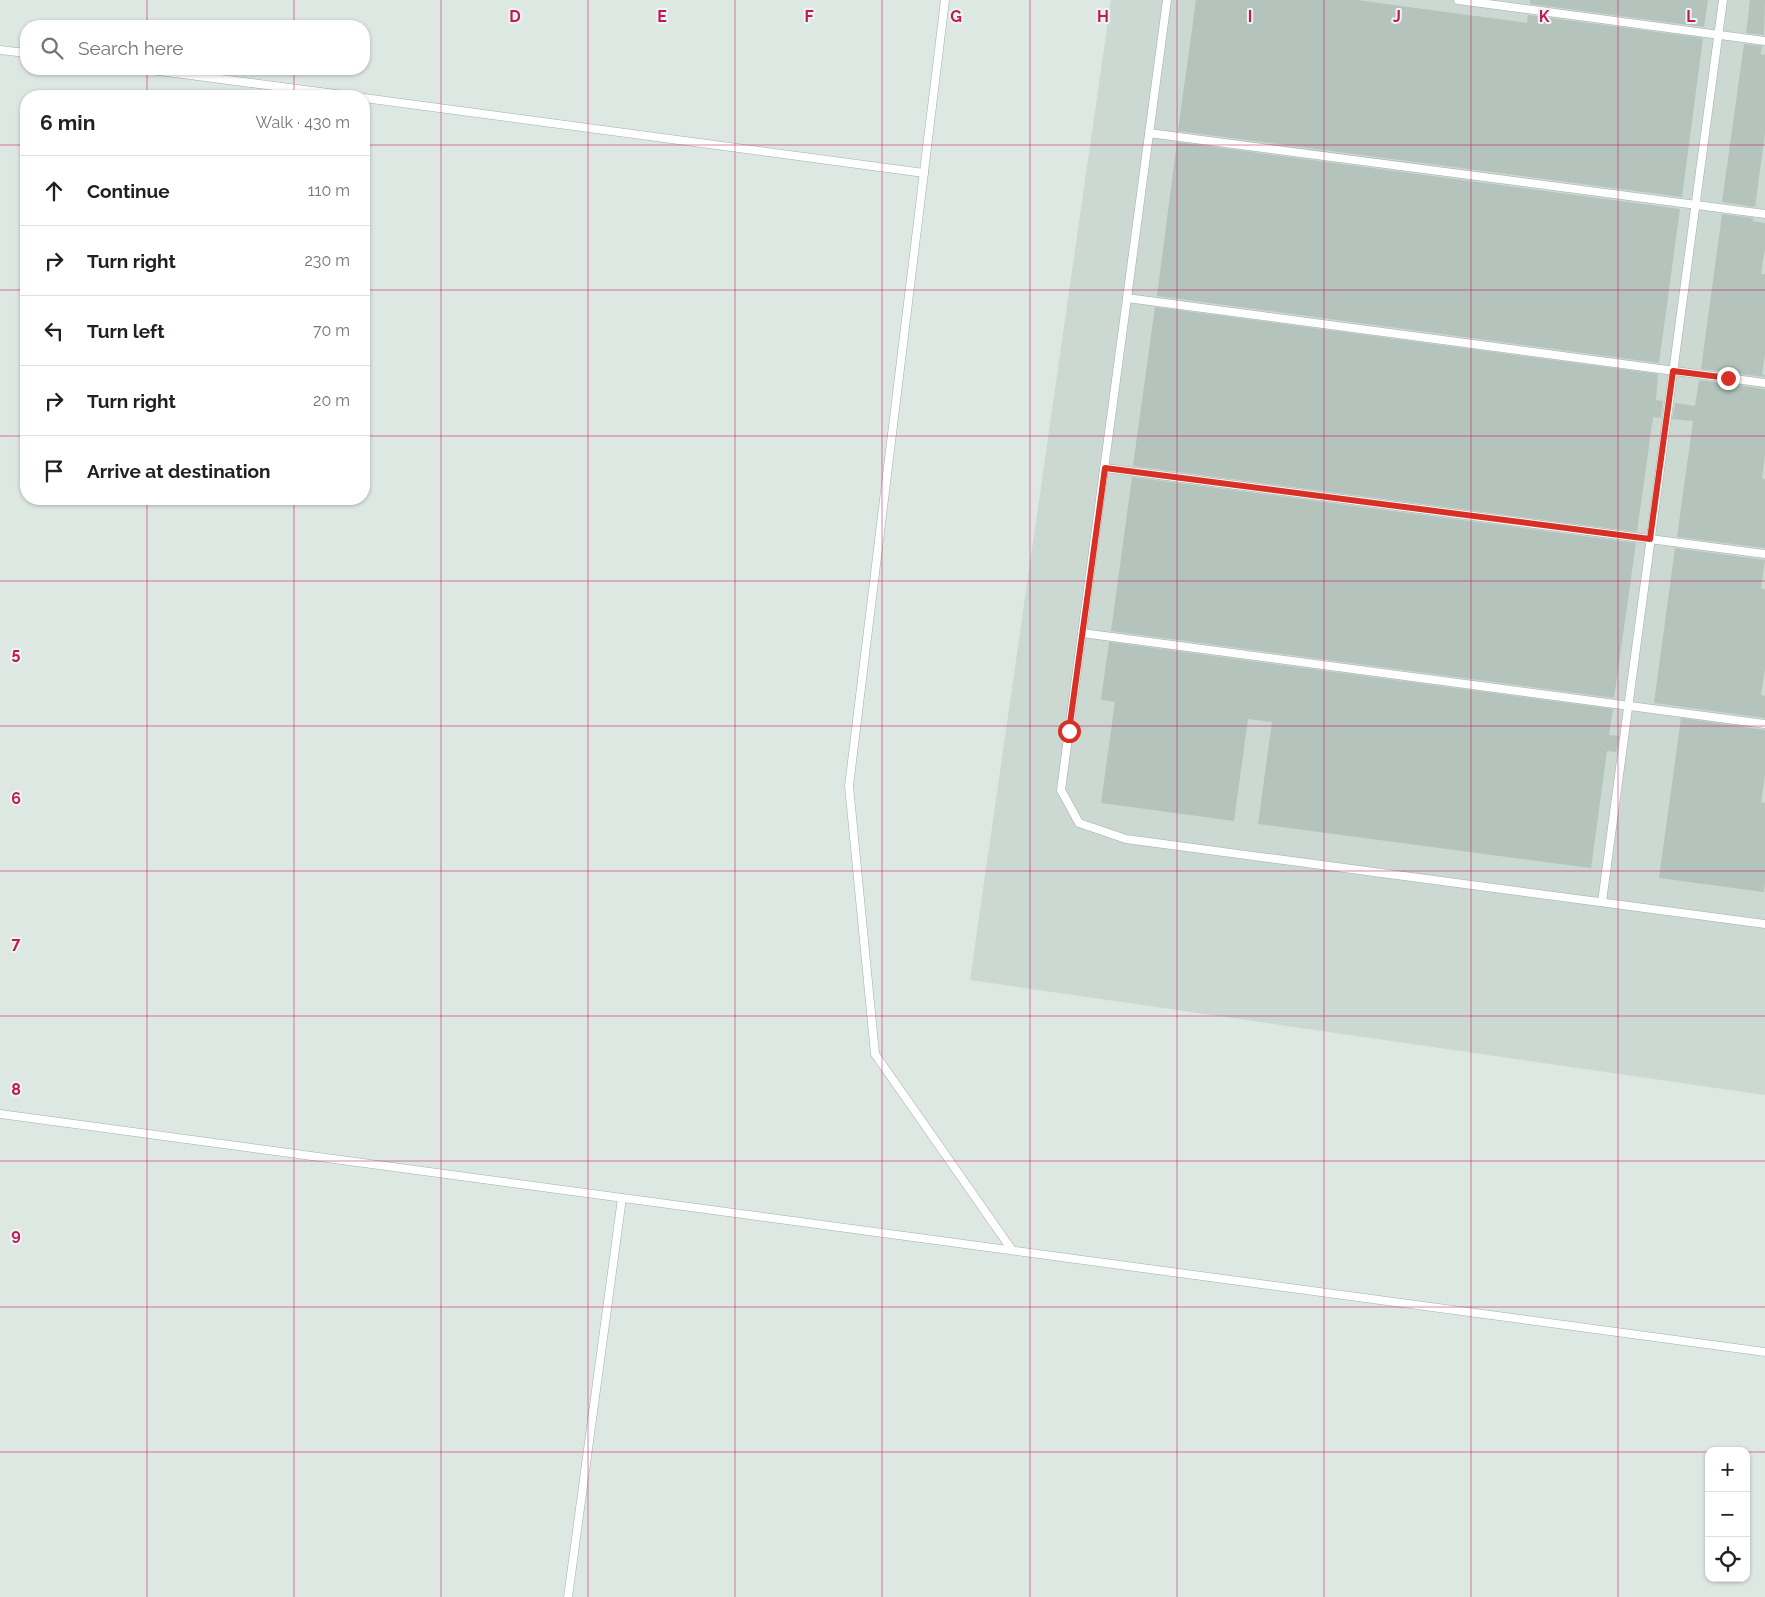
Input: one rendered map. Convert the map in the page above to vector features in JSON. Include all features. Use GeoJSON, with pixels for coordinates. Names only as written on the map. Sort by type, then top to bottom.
{"type":"FeatureCollection","features":[{"type":"Feature","properties":{"kind":"lane"},"geometry":{"type":"LineString","coordinates":[[945,0],[849,786],[875,1054],[1012,1250]]}},
{"type":"Feature","properties":{"kind":"lane"},"geometry":{"type":"LineString","coordinates":[[1167,0],[1062,790],[1079,823],[1126,839],[1765,924]]}},
{"type":"Feature","properties":{"kind":"lane"},"geometry":{"type":"LineString","coordinates":[[1458,0],[1765,41]]}},
{"type":"Feature","properties":{"kind":"lane"},"geometry":{"type":"LineString","coordinates":[[1602,902],[1723,0]]}},
{"type":"Feature","properties":{"kind":"lane"},"geometry":{"type":"LineString","coordinates":[[0,50],[20,52]]}},
{"type":"Feature","properties":{"kind":"lane"},"geometry":{"type":"LineString","coordinates":[[190,75],[305,90]]}},
{"type":"Feature","properties":{"kind":"lane"},"geometry":{"type":"LineString","coordinates":[[370,99],[924,173]]}},
{"type":"Feature","properties":{"kind":"lane"},"geometry":{"type":"LineString","coordinates":[[1149,133],[1765,214]]}},
{"type":"Feature","properties":{"kind":"lane"},"geometry":{"type":"LineString","coordinates":[[1127,298],[1765,383]]}},
{"type":"Feature","properties":{"kind":"lane"},"geometry":{"type":"LineString","coordinates":[[1105,468],[1765,554]]}},
{"type":"Feature","properties":{"kind":"lane"},"geometry":{"type":"LineString","coordinates":[[1082,633],[1765,724]]}},
{"type":"Feature","properties":{"kind":"lane"},"geometry":{"type":"LineString","coordinates":[[0,1114],[1765,1352]]}},
{"type":"Feature","properties":{"kind":"lane"},"geometry":{"type":"LineString","coordinates":[[568,1597],[622,1198]]}},
{"type":"Feature","properties":{"kind":"shaded area"},"geometry":{"type":"Polygon","coordinates":[[[1111,0],[1765,0],[1765,1095],[970,980],[1111,0]]]}},
{"type":"Feature","properties":{"kind":"building"},"geometry":{"type":"Polygon","coordinates":[[[1196,0],[1356,0],[1527,23],[1528,15],[1703,38],[1682,197],[1178,131],[1196,0]]]}},
{"type":"Feature","properties":{"kind":"building"},"geometry":{"type":"Polygon","coordinates":[[[1530,0],[1708,0],[1704,27],[1530,4],[1530,0]]]}},
{"type":"Feature","properties":{"kind":"building"},"geometry":{"type":"Polygon","coordinates":[[[1750,0],[1765,0],[1764,35],[1746,33],[1750,0]]]}},
{"type":"Feature","properties":{"kind":"building"},"geometry":{"type":"Polygon","coordinates":[[[1744,44],[1762,46],[1761,54],[1765,55],[1765,133],[1755,207],[1722,202],[1744,44]]]}},
{"type":"Feature","properties":{"kind":"building"},"geometry":{"type":"Polygon","coordinates":[[[1177,142],[1680,209],[1659,363],[1157,296],[1177,142]]]}},
{"type":"Feature","properties":{"kind":"building"},"geometry":{"type":"Polygon","coordinates":[[[1722,214],[1753,218],[1753,221],[1765,223],[1765,248],[1761,274],[1765,274],[1765,354],[1762,375],[1765,375],[1765,377],[1701,369],[1722,214]]]}},
{"type":"Feature","properties":{"kind":"building"},"geometry":{"type":"Polygon","coordinates":[[[1155,307],[1658,374],[1656,400],[1663,401],[1661,418],[1653,417],[1637,532],[1133,466],[1155,307]]]}},
{"type":"Feature","properties":{"kind":"building"},"geometry":{"type":"Polygon","coordinates":[[[1699,380],[1765,389],[1765,454],[1762,479],[1765,479],[1765,548],[1677,537],[1693,421],[1672,419],[1675,403],[1695,406],[1699,380]]]}},
{"type":"Feature","properties":{"kind":"building"},"geometry":{"type":"Polygon","coordinates":[[[1132,477],[1636,543],[1614,698],[1111,631],[1132,477]]]}},
{"type":"Feature","properties":{"kind":"building"},"geometry":{"type":"Polygon","coordinates":[[[1675,548],[1765,560],[1761,589],[1765,589],[1765,668],[1761,695],[1765,696],[1765,718],[1654,703],[1675,548]]]}},
{"type":"Feature","properties":{"kind":"building"},"geometry":{"type":"Polygon","coordinates":[[[1109,642],[1613,709],[1609,735],[1619,736],[1616,752],[1607,751],[1591,868],[1258,824],[1272,722],[1248,719],[1234,821],[1101,803],[1115,702],[1101,700],[1109,642]]]}},
{"type":"Feature","properties":{"kind":"building"},"geometry":{"type":"Polygon","coordinates":[[[1681,718],[1765,730],[1765,775],[1761,802],[1765,803],[1764,892],[1659,878],[1681,718]]]}},
{"type":"Feature","properties":{"kind":"route"},"geometry":{"type":"LineString","coordinates":[[1069,731],[1105,468],[1650,539],[1673,371],[1728,378]]}}]}
